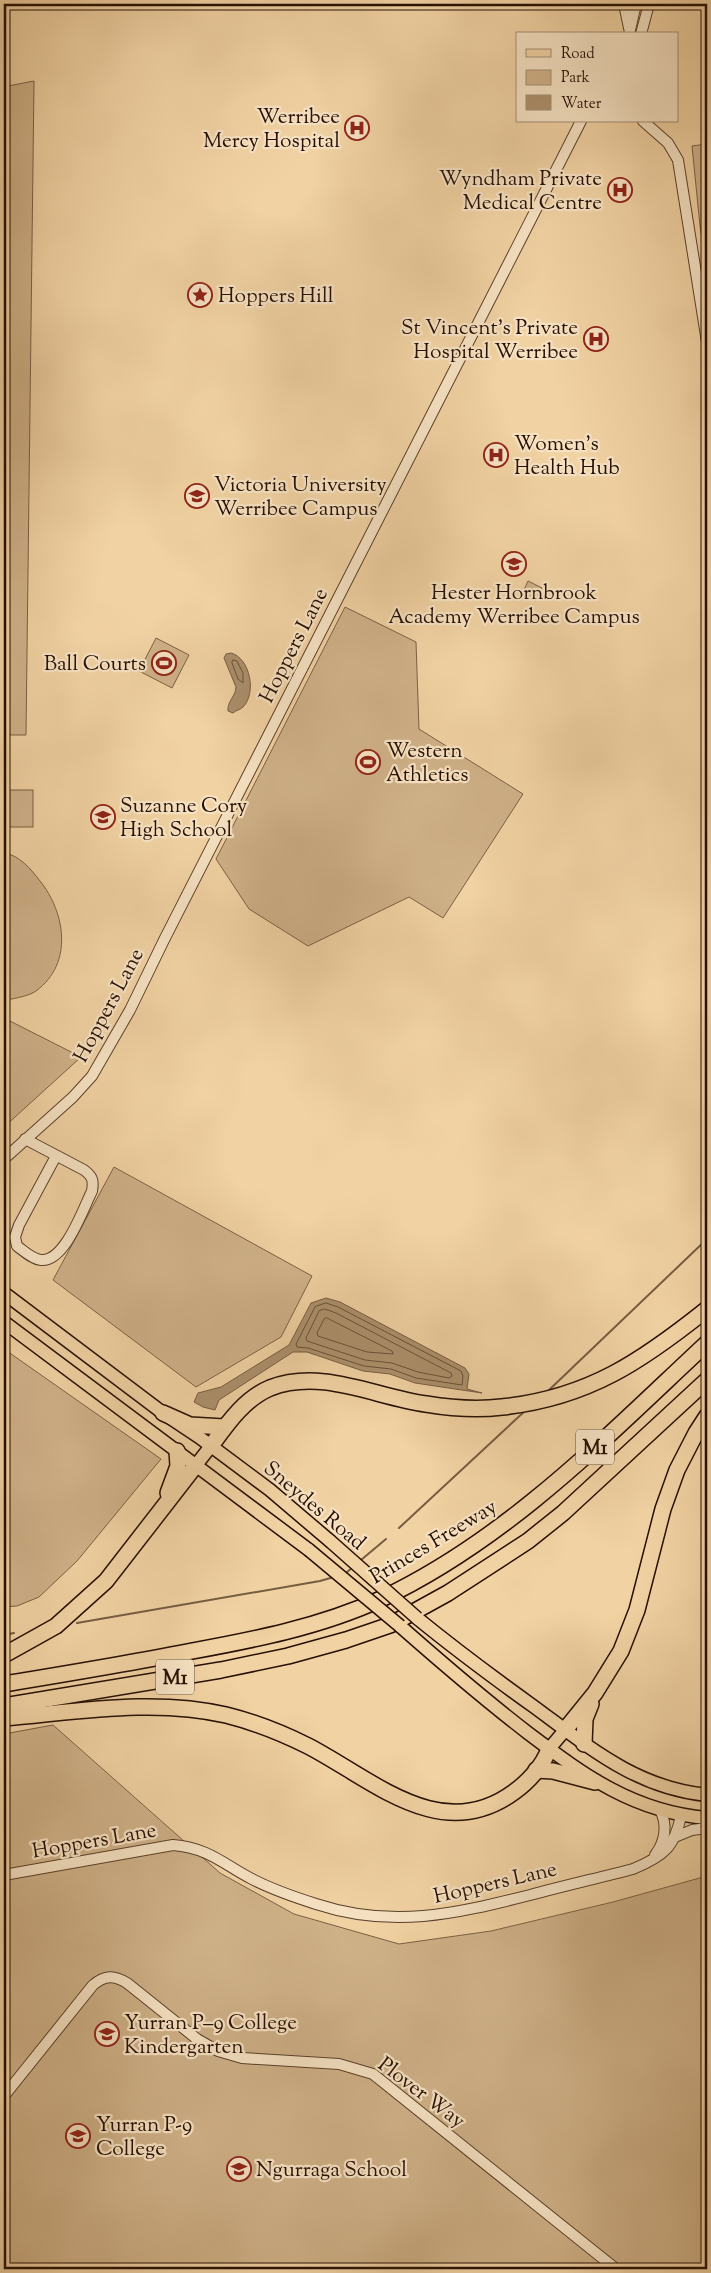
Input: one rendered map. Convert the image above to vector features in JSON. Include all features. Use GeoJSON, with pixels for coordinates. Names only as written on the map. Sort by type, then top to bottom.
{"type":"FeatureCollection","features":[{"type":"Feature","properties":{"kind":"highway"},"geometry":{"type":"LineString","coordinates":[[211,1446],[236,1413],[254,1398],[270,1389],[305,1381],[324,1381],[426,1404],[453,1407],[501,1408],[552,1398],[584,1388],[631,1366],[707,1309]]}},
{"type":"Feature","properties":{"kind":"highway","name":"Princes Freeway"},"geometry":{"type":"LineString","coordinates":[[4,1684],[215,1647],[283,1632],[330,1619],[381,1599],[478,1544],[514,1518],[608,1435],[707,1343]]}},
{"type":"Feature","properties":{"kind":"highway","name":"M1"},"geometry":{"type":"LineString","coordinates":[[4,1706],[221,1670],[288,1656],[346,1640],[390,1625],[448,1593],[528,1541],[563,1513],[707,1380]]}},
{"type":"Feature","properties":{"kind":"highway"},"geometry":{"type":"LineString","coordinates":[[163,1413],[190,1425],[224,1427]]}},
{"type":"Feature","properties":{"kind":"highway"},"geometry":{"type":"LineString","coordinates":[[565,1730],[595,1693],[621,1650],[630,1629],[663,1509],[677,1470],[707,1416]]}},
{"type":"Feature","properties":{"kind":"highway"},"geometry":{"type":"LineString","coordinates":[[157,1517],[176,1475],[178,1466],[177,1450]]}},
{"type":"Feature","properties":{"kind":"highway"},"geometry":{"type":"LineString","coordinates":[[4,1655],[56,1626],[86,1601],[112,1574],[196,1465]]}},
{"type":"Feature","properties":{"kind":"highway"},"geometry":{"type":"LineString","coordinates":[[584,1744],[586,1719],[595,1693]]}},
{"type":"Feature","properties":{"kind":"highway"},"geometry":{"type":"LineString","coordinates":[[4,1718],[162,1707],[226,1715],[256,1724],[308,1746],[407,1803],[448,1812],[480,1810],[501,1802],[521,1787],[536,1770],[550,1749]]}},
{"type":"Feature","properties":{"kind":"highway"},"geometry":{"type":"LineString","coordinates":[[536,1770],[553,1770],[595,1782]]}},
{"type":"Feature","properties":{"kind":"main road","name":"Sneydes Road"},"geometry":{"type":"LineString","coordinates":[[4,1293],[299,1513],[417,1618],[584,1744],[628,1772],[685,1793],[707,1796]]}},
{"type":"Feature","properties":{"kind":"main road","name":"Sneydes Road"},"geometry":{"type":"LineString","coordinates":[[4,1322],[309,1550],[400,1626],[466,1685],[595,1782],[632,1801],[681,1815],[707,1818]]}},
{"type":"Feature","properties":{"kind":"main road"},"geometry":{"type":"LineString","coordinates":[[196,1465],[211,1446]]}},
{"type":"Feature","properties":{"kind":"main road"},"geometry":{"type":"LineString","coordinates":[[550,1749],[565,1730]]}},
{"type":"Feature","properties":{"kind":"main road"},"geometry":{"type":"LineString","coordinates":[[681,1815],[685,1793]]}},
{"type":"Feature","properties":{"kind":"street"},"geometry":{"type":"LineString","coordinates":[[624,4],[629,32]]}},
{"type":"Feature","properties":{"kind":"street"},"geometry":{"type":"LineString","coordinates":[[629,32],[636,4]]}},
{"type":"Feature","properties":{"kind":"street"},"geometry":{"type":"LineString","coordinates":[[643,32],[651,5]]}},
{"type":"Feature","properties":{"kind":"street","name":"Hoppers Lane"},"geometry":{"type":"LineString","coordinates":[[4,1159],[73,1097],[92,1076],[130,1010],[282,708],[582,122]]}},
{"type":"Feature","properties":{"kind":"street"},"geometry":{"type":"LineString","coordinates":[[644,122],[668,144],[678,160],[707,342]]}},
{"type":"Feature","properties":{"kind":"street"},"geometry":{"type":"LineString","coordinates":[[25,1139],[84,1170],[91,1176],[94,1182],[92,1191],[63,1248],[50,1259],[39,1260],[17,1246],[15,1237],[19,1225],[56,1156]]}},
{"type":"Feature","properties":{"kind":"street"},"geometry":{"type":"LineString","coordinates":[[650,1862],[661,1848],[664,1834],[665,1824],[660,1810]]}},
{"type":"Feature","properties":{"kind":"street","name":"Hoppers Lane"},"geometry":{"type":"LineString","coordinates":[[4,1874],[173,1845],[188,1846],[202,1850],[276,1891],[334,1910],[400,1918],[428,1917],[473,1910],[633,1869],[650,1862],[665,1852],[675,1838],[681,1815]]}},
{"type":"Feature","properties":{"kind":"street"},"geometry":{"type":"LineString","coordinates":[[675,1838],[692,1830],[707,1828]]}},
{"type":"Feature","properties":{"kind":"street","name":"Plover Way"},"geometry":{"type":"LineString","coordinates":[[4,2096],[93,1985],[109,1976],[127,1983],[197,2039],[218,2051],[242,2058],[339,2064],[373,2074],[616,2269]]}},
{"type":"Feature","properties":{"kind":"green space"},"geometry":{"type":"Polygon","coordinates":[[[34,81],[26,735],[4,735],[4,250],[9,249],[4,249],[4,92],[8,86],[34,81]]]}},
{"type":"Feature","properties":{"kind":"green space"},"geometry":{"type":"Polygon","coordinates":[[[707,144],[707,272],[700,226],[692,146],[707,144]]]}},
{"type":"Feature","properties":{"kind":"green space"},"geometry":{"type":"Polygon","coordinates":[[[528,581],[542,588],[536,601],[522,594],[528,581]]]}},
{"type":"Feature","properties":{"kind":"green space","name":"Western Athletics"},"geometry":{"type":"Polygon","coordinates":[[[345,607],[416,642],[419,729],[523,794],[443,918],[409,897],[308,946],[249,909],[216,859],[345,607]]]}},
{"type":"Feature","properties":{"kind":"green space","name":"Ball Courts"},"geometry":{"type":"Polygon","coordinates":[[[156,638],[189,655],[172,688],[139,671],[156,638]]]}},
{"type":"Feature","properties":{"kind":"green space"},"geometry":{"type":"Polygon","coordinates":[[[4,790],[33,790],[33,827],[4,827],[4,790]]]}},
{"type":"Feature","properties":{"kind":"green space"},"geometry":{"type":"Polygon","coordinates":[[[4,853],[15,857],[29,867],[49,893],[60,922],[62,937],[61,952],[48,980],[33,993],[7,1000],[4,1000],[4,853]]]}},
{"type":"Feature","properties":{"kind":"green space"},"geometry":{"type":"Polygon","coordinates":[[[4,1018],[81,1057],[4,1127],[4,1018]]]}},
{"type":"Feature","properties":{"kind":"green space"},"geometry":{"type":"Polygon","coordinates":[[[114,1167],[312,1276],[281,1337],[196,1387],[53,1280],[114,1167]]]}},
{"type":"Feature","properties":{"kind":"green space"},"geometry":{"type":"Polygon","coordinates":[[[4,1349],[161,1459],[77,1561],[39,1597],[17,1606],[4,1607],[4,1349]]]}},
{"type":"Feature","properties":{"kind":"green space"},"geometry":{"type":"Polygon","coordinates":[[[53,1725],[220,1873],[294,1914],[399,1944],[491,1931],[613,1902],[707,1876],[707,2269],[4,2269],[4,1734],[53,1725]]]}},
{"type":"Feature","properties":{"kind":"water"},"geometry":{"type":"Polygon","coordinates":[[[231,653],[238,656],[243,662],[247,669],[250,685],[247,701],[242,708],[233,713],[228,711],[228,707],[236,687],[224,658],[226,654],[231,653]]]}},
{"type":"Feature","properties":{"kind":"water"},"geometry":{"type":"Polygon","coordinates":[[[326,1298],[340,1302],[465,1368],[469,1374],[467,1389],[482,1393],[415,1383],[390,1374],[363,1371],[307,1352],[293,1352],[219,1400],[215,1410],[194,1402],[198,1393],[221,1387],[289,1345],[311,1303],[326,1298]]]}},
{"type":"Feature","properties":{"kind":"waterway"},"geometry":{"type":"LineString","coordinates":[[548,1391],[707,1239]]}},
{"type":"Feature","properties":{"kind":"waterway"},"geometry":{"type":"LineString","coordinates":[[399,1528],[526,1410]]}},
{"type":"Feature","properties":{"kind":"waterway"},"geometry":{"type":"LineString","coordinates":[[361,1560],[386,1539]]}},
{"type":"Feature","properties":{"kind":"waterway"},"geometry":{"type":"LineString","coordinates":[[346,1573],[353,1567]]}},
{"type":"Feature","properties":{"kind":"waterway"},"geometry":{"type":"LineString","coordinates":[[77,1623],[334,1577]]}},
{"type":"Feature","properties":{"kind":"waterway"},"geometry":{"type":"LineString","coordinates":[[4,1635],[14,1633]]}},
{"type":"Feature","properties":{"kind":"place","name":"Werribee Mercy Hospital"},"geometry":{"type":"Point","coordinates":[357,128]}},
{"type":"Feature","properties":{"kind":"place","name":"Wyndham Private Medical Centre"},"geometry":{"type":"Point","coordinates":[620,190]}},
{"type":"Feature","properties":{"kind":"place","name":"Hoppers Hill"},"geometry":{"type":"Point","coordinates":[200,295]}},
{"type":"Feature","properties":{"kind":"place","name":"St Vincent's Private Hospital Werribee"},"geometry":{"type":"Point","coordinates":[596,339]}},
{"type":"Feature","properties":{"kind":"place","name":"Women's Health Hub"},"geometry":{"type":"Point","coordinates":[496,455]}},
{"type":"Feature","properties":{"kind":"place","name":"Victoria University Werribee Campus"},"geometry":{"type":"Point","coordinates":[197,496]}},
{"type":"Feature","properties":{"kind":"place","name":"Hester Hornbrook Academy Werribee Campus"},"geometry":{"type":"Point","coordinates":[514,564]}},
{"type":"Feature","properties":{"kind":"place","name":"Ball Courts"},"geometry":{"type":"Point","coordinates":[164,663]}},
{"type":"Feature","properties":{"kind":"place","name":"Western Athletics"},"geometry":{"type":"Point","coordinates":[368,762]}},
{"type":"Feature","properties":{"kind":"place","name":"Suzanne Cory High School"},"geometry":{"type":"Point","coordinates":[103,817]}},
{"type":"Feature","properties":{"kind":"place","name":"Yurran P–9 College Kindergarten"},"geometry":{"type":"Point","coordinates":[107,2034]}},
{"type":"Feature","properties":{"kind":"place","name":"Yurran P-9 College"},"geometry":{"type":"Point","coordinates":[78,2136]}},
{"type":"Feature","properties":{"kind":"place","name":"Ngurraga School"},"geometry":{"type":"Point","coordinates":[239,2169]}}]}
